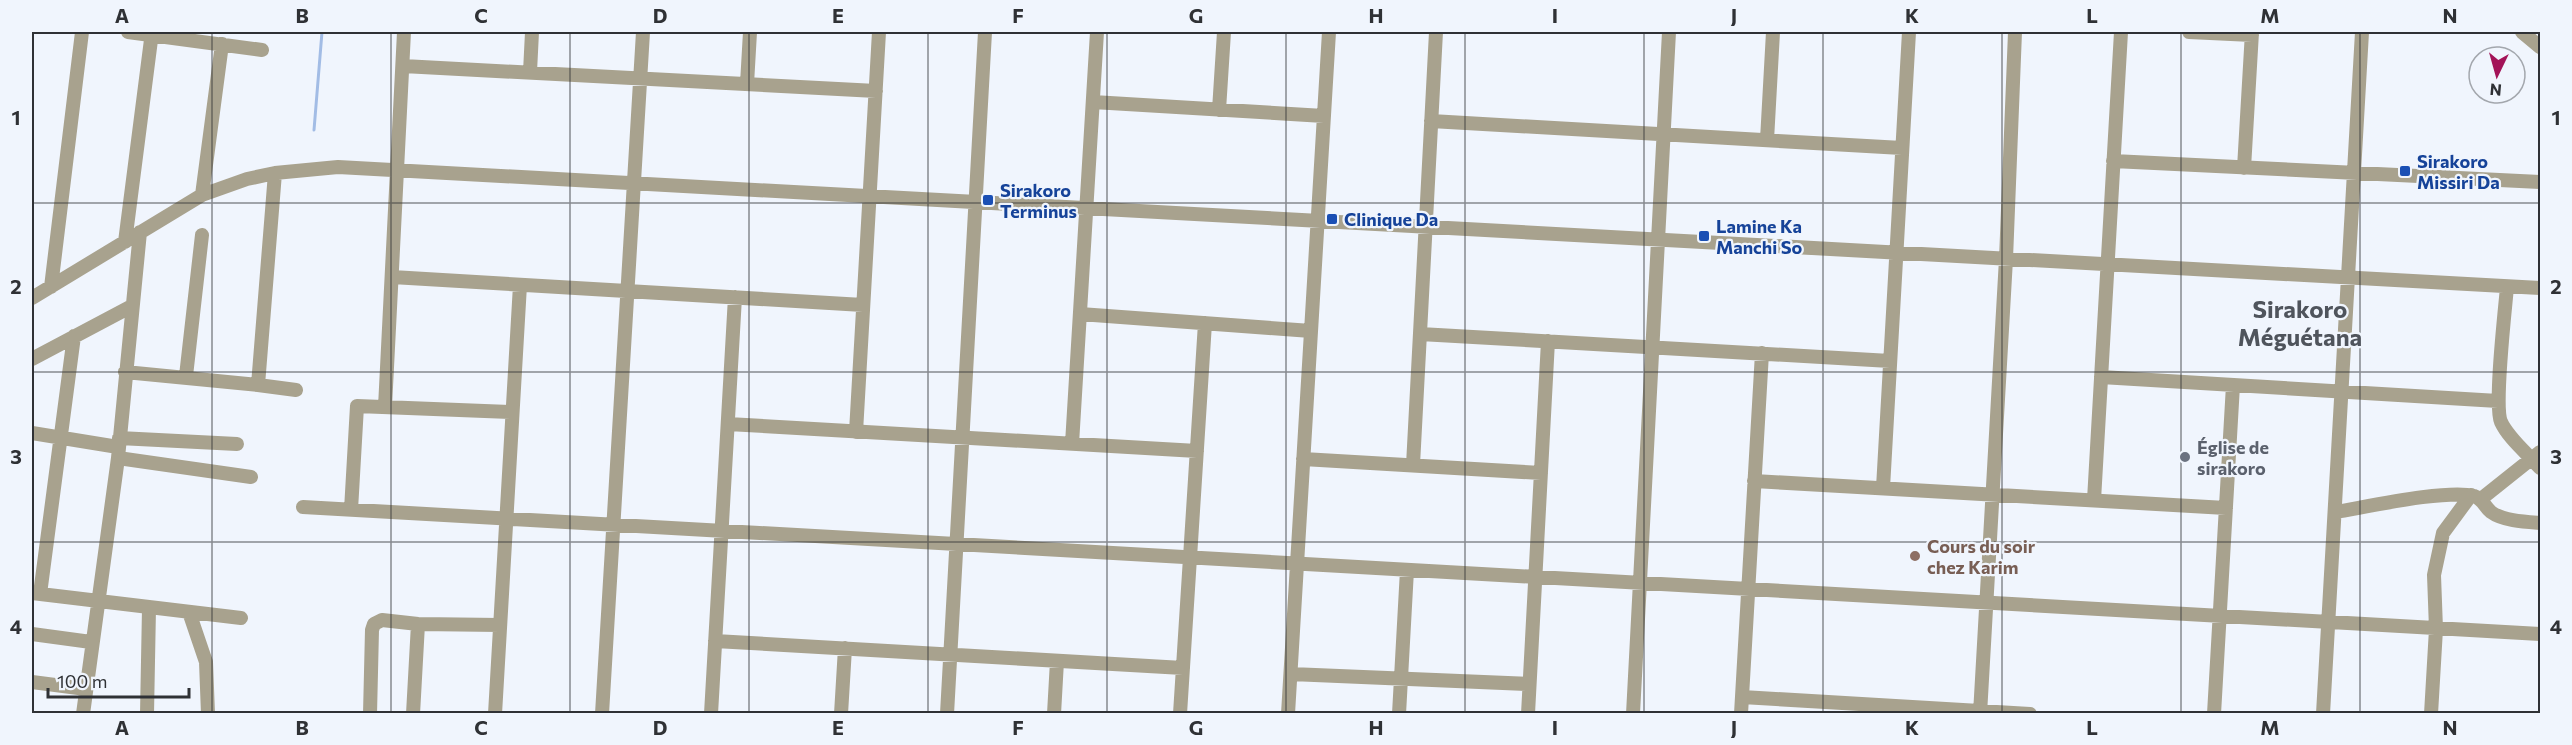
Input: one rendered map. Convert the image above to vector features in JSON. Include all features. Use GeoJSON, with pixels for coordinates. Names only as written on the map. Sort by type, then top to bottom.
{"type":"FeatureCollection","features":[{"type":"Feature","properties":{"kind":"street"},"geometry":{"type":"LineString","coordinates":[[51,287],[82,32]]}},
{"type":"Feature","properties":{"kind":"street"},"geometry":{"type":"LineString","coordinates":[[128,32],[194,36],[222,44],[261,50]]}},
{"type":"Feature","properties":{"kind":"street"},"geometry":{"type":"LineString","coordinates":[[385,407],[404,32]]}},
{"type":"Feature","properties":{"kind":"street"},"geometry":{"type":"LineString","coordinates":[[530,72],[532,32]]}},
{"type":"Feature","properties":{"kind":"street"},"geometry":{"type":"LineString","coordinates":[[602,714],[643,32]]}},
{"type":"Feature","properties":{"kind":"street"},"geometry":{"type":"LineString","coordinates":[[747,84],[750,32]]}},
{"type":"Feature","properties":{"kind":"street"},"geometry":{"type":"LineString","coordinates":[[856,432],[879,32]]}},
{"type":"Feature","properties":{"kind":"street"},"geometry":{"type":"LineString","coordinates":[[947,714],[985,32]]}},
{"type":"Feature","properties":{"kind":"street"},"geometry":{"type":"LineString","coordinates":[[1072,444],[1097,32]]}},
{"type":"Feature","properties":{"kind":"street"},"geometry":{"type":"LineString","coordinates":[[1219,110],[1224,32]]}},
{"type":"Feature","properties":{"kind":"street"},"geometry":{"type":"LineString","coordinates":[[1288,714],[1329,32]]}},
{"type":"Feature","properties":{"kind":"street"},"geometry":{"type":"LineString","coordinates":[[1413,465],[1436,32]]}},
{"type":"Feature","properties":{"kind":"street"},"geometry":{"type":"LineString","coordinates":[[1633,714],[1669,32]]}},
{"type":"Feature","properties":{"kind":"street"},"geometry":{"type":"LineString","coordinates":[[1767,140],[1773,32]]}},
{"type":"Feature","properties":{"kind":"street"},"geometry":{"type":"LineString","coordinates":[[1883,488],[1909,32]]}},
{"type":"Feature","properties":{"kind":"street"},"geometry":{"type":"LineString","coordinates":[[1980,712],[2006,259],[2015,32]]}},
{"type":"Feature","properties":{"kind":"street"},"geometry":{"type":"LineString","coordinates":[[2094,500],[2121,32]]}},
{"type":"Feature","properties":{"kind":"street"},"geometry":{"type":"LineString","coordinates":[[2189,32],[2252,33],[2244,168]]}},
{"type":"Feature","properties":{"kind":"street"},"geometry":{"type":"LineString","coordinates":[[2323,714],[2362,32]]}},
{"type":"Feature","properties":{"kind":"street"},"geometry":{"type":"LineString","coordinates":[[2522,32],[2541,47]]}},
{"type":"Feature","properties":{"kind":"street"},"geometry":{"type":"LineString","coordinates":[[125,242],[152,33]]}},
{"type":"Feature","properties":{"kind":"street"},"geometry":{"type":"LineString","coordinates":[[202,195],[222,44]]}},
{"type":"Feature","properties":{"kind":"street"},"geometry":{"type":"LineString","coordinates":[[403,66],[876,91]]}},
{"type":"Feature","properties":{"kind":"street"},"geometry":{"type":"LineString","coordinates":[[1093,102],[1324,116]]}},
{"type":"Feature","properties":{"kind":"street"},"geometry":{"type":"LineString","coordinates":[[1431,121],[1902,148]]}},
{"type":"Feature","properties":{"kind":"street"},"geometry":{"type":"LineString","coordinates":[[2114,161],[2541,182]]}},
{"type":"Feature","properties":{"kind":"street"},"geometry":{"type":"LineString","coordinates":[[32,298],[202,195],[247,179],[275,173],[338,167],[2541,288]]}},
{"type":"Feature","properties":{"kind":"street"},"geometry":{"type":"LineString","coordinates":[[258,385],[275,173]]}},
{"type":"Feature","properties":{"kind":"street"},"geometry":{"type":"LineString","coordinates":[[83,714],[96,601],[118,448],[140,232]]}},
{"type":"Feature","properties":{"kind":"street"},"geometry":{"type":"LineString","coordinates":[[186,376],[202,235]]}},
{"type":"Feature","properties":{"kind":"street"},"geometry":{"type":"LineString","coordinates":[[392,277],[863,305]]}},
{"type":"Feature","properties":{"kind":"street"},"geometry":{"type":"LineString","coordinates":[[495,714],[520,285]]}},
{"type":"Feature","properties":{"kind":"street"},"geometry":{"type":"LineString","coordinates":[[2432,714],[2436,629],[2434,575],[2443,533],[2476,497],[2538,459],[2500,420],[2498,401],[2507,286]]}},
{"type":"Feature","properties":{"kind":"street"},"geometry":{"type":"LineString","coordinates":[[711,714],[735,297]]}},
{"type":"Feature","properties":{"kind":"street"},"geometry":{"type":"LineString","coordinates":[[32,359],[132,306]]}},
{"type":"Feature","properties":{"kind":"street"},"geometry":{"type":"LineString","coordinates":[[1080,314],[1311,331]]}},
{"type":"Feature","properties":{"kind":"street"},"geometry":{"type":"LineString","coordinates":[[1180,714],[1205,323]]}},
{"type":"Feature","properties":{"kind":"street"},"geometry":{"type":"LineString","coordinates":[[1420,334],[1890,361]]}},
{"type":"Feature","properties":{"kind":"street"},"geometry":{"type":"LineString","coordinates":[[74,336],[61,438],[36,593],[241,618]]}},
{"type":"Feature","properties":{"kind":"street"},"geometry":{"type":"LineString","coordinates":[[1528,714],[1548,341]]}},
{"type":"Feature","properties":{"kind":"street"},"geometry":{"type":"LineString","coordinates":[[1741,714],[1762,353]]}},
{"type":"Feature","properties":{"kind":"street"},"geometry":{"type":"LineString","coordinates":[[125,372],[186,376],[296,390]]}},
{"type":"Feature","properties":{"kind":"street"},"geometry":{"type":"LineString","coordinates":[[2101,377],[2498,401]]}},
{"type":"Feature","properties":{"kind":"street"},"geometry":{"type":"LineString","coordinates":[[2214,714],[2233,385]]}},
{"type":"Feature","properties":{"kind":"street"},"geometry":{"type":"LineString","coordinates":[[351,510],[357,406],[512,412]]}},
{"type":"Feature","properties":{"kind":"street"},"geometry":{"type":"LineString","coordinates":[[728,424],[1197,451]]}},
{"type":"Feature","properties":{"kind":"street"},"geometry":{"type":"LineString","coordinates":[[32,433],[118,448],[251,477]]}},
{"type":"Feature","properties":{"kind":"street"},"geometry":{"type":"LineString","coordinates":[[118,448],[237,444]]}},
{"type":"Feature","properties":{"kind":"street"},"geometry":{"type":"LineString","coordinates":[[1304,459],[1541,473]]}},
{"type":"Feature","properties":{"kind":"street"},"geometry":{"type":"LineString","coordinates":[[1755,481],[2226,507]]}},
{"type":"Feature","properties":{"kind":"street"},"geometry":{"type":"LineString","coordinates":[[2335,512],[2437,496],[2476,497],[2491,512],[2516,520],[2541,524]]}},
{"type":"Feature","properties":{"kind":"street"},"geometry":{"type":"LineString","coordinates":[[303,507],[2541,634]]}},
{"type":"Feature","properties":{"kind":"street"},"geometry":{"type":"LineString","coordinates":[[1399,714],[1407,570]]}},
{"type":"Feature","properties":{"kind":"street"},"geometry":{"type":"LineString","coordinates":[[147,714],[148,608]]}},
{"type":"Feature","properties":{"kind":"street"},"geometry":{"type":"LineString","coordinates":[[189,612],[206,662],[208,714]]}},
{"type":"Feature","properties":{"kind":"street"},"geometry":{"type":"LineString","coordinates":[[370,714],[374,624],[382,620],[418,624],[500,625]]}},
{"type":"Feature","properties":{"kind":"street"},"geometry":{"type":"LineString","coordinates":[[413,714],[418,624]]}},
{"type":"Feature","properties":{"kind":"street"},"geometry":{"type":"LineString","coordinates":[[32,634],[91,642]]}},
{"type":"Feature","properties":{"kind":"street"},"geometry":{"type":"LineString","coordinates":[[716,641],[1183,668]]}},
{"type":"Feature","properties":{"kind":"street"},"geometry":{"type":"LineString","coordinates":[[841,714],[845,648]]}},
{"type":"Feature","properties":{"kind":"street"},"geometry":{"type":"LineString","coordinates":[[1054,714],[1057,661]]}},
{"type":"Feature","properties":{"kind":"street"},"geometry":{"type":"LineString","coordinates":[[1291,674],[1529,684]]}},
{"type":"Feature","properties":{"kind":"street"},"geometry":{"type":"LineString","coordinates":[[32,682],[86,689]]}},
{"type":"Feature","properties":{"kind":"street"},"geometry":{"type":"LineString","coordinates":[[1742,697],[1868,709],[2030,714]]}},
{"type":"Feature","properties":{"kind":"waterway"},"geometry":{"type":"LineString","coordinates":[[314,130],[322,32]]}},
{"type":"Feature","properties":{"kind":"place","name":"Sirakoro Missiri Da"},"geometry":{"type":"Point","coordinates":[2405,171]}},
{"type":"Feature","properties":{"kind":"place","name":"Sirakoro Terminus"},"geometry":{"type":"Point","coordinates":[988,200]}},
{"type":"Feature","properties":{"kind":"place","name":"Clinique Da"},"geometry":{"type":"Point","coordinates":[1332,219]}},
{"type":"Feature","properties":{"kind":"place","name":"Lamine Ka Manchi So"},"geometry":{"type":"Point","coordinates":[1704,236]}},
{"type":"Feature","properties":{"kind":"place","name":"Église de sirakoro"},"geometry":{"type":"Point","coordinates":[2185,457]}},
{"type":"Feature","properties":{"kind":"place","name":"Cours du soir chez Karim"},"geometry":{"type":"Point","coordinates":[1915,556]}},
{"type":"Feature","properties":{"kind":"district","name":"Sirakoro Méguétana"},"geometry":{"type":"Point","coordinates":[2300,322]}}]}
